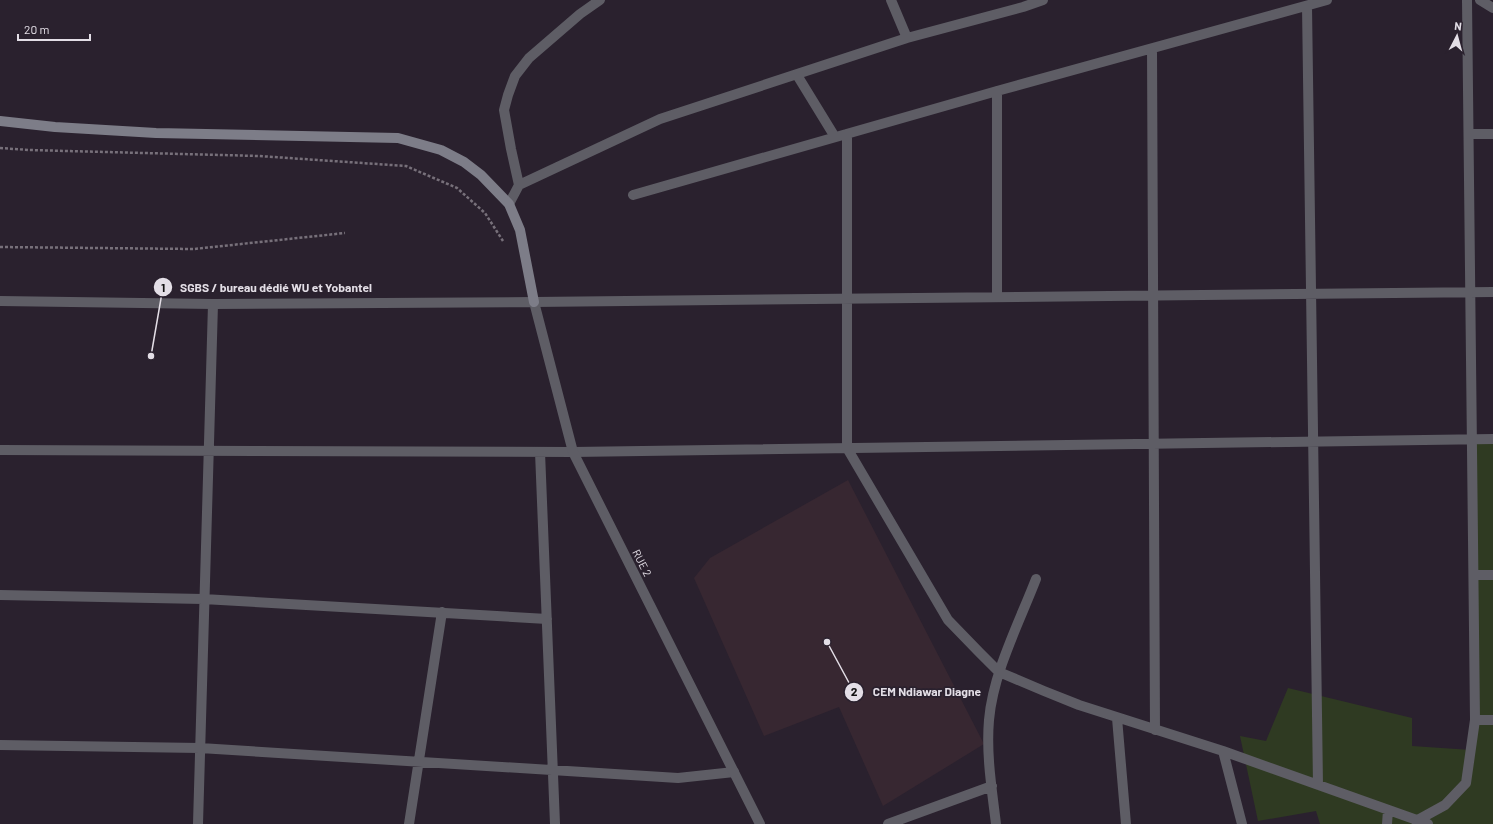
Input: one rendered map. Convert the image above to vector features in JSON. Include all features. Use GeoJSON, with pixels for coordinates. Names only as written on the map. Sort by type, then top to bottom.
{"type":"FeatureCollection","features":[{"type":"Feature","properties":{"kind":"main road"},"geometry":{"type":"LineString","coordinates":[[0,120],[55,127],[156,133],[398,138],[441,150],[464,162],[480,175],[509,204],[520,230],[534,302]]}},
{"type":"Feature","properties":{"kind":"street"},"geometry":{"type":"LineString","coordinates":[[519,185],[504,110],[515,76],[529,58],[580,14],[600,0]]}},
{"type":"Feature","properties":{"kind":"street"},"geometry":{"type":"LineString","coordinates":[[891,0],[907,38]]}},
{"type":"Feature","properties":{"kind":"street"},"geometry":{"type":"LineString","coordinates":[[509,204],[519,185],[660,120],[907,38],[1021,4],[1043,0]]}},
{"type":"Feature","properties":{"kind":"street"},"geometry":{"type":"LineString","coordinates":[[633,195],[1327,0]]}},
{"type":"Feature","properties":{"kind":"street"},"geometry":{"type":"LineString","coordinates":[[1416,820],[1445,805],[1466,783],[1475,720],[1467,0]]}},
{"type":"Feature","properties":{"kind":"street"},"geometry":{"type":"LineString","coordinates":[[1480,0],[1493,8]]}},
{"type":"Feature","properties":{"kind":"street"},"geometry":{"type":"LineString","coordinates":[[1307,6],[1318,785]]}},
{"type":"Feature","properties":{"kind":"street"},"geometry":{"type":"LineString","coordinates":[[1152,49],[1155,730]]}},
{"type":"Feature","properties":{"kind":"street"},"geometry":{"type":"LineString","coordinates":[[797,75],[835,138]]}},
{"type":"Feature","properties":{"kind":"street"},"geometry":{"type":"LineString","coordinates":[[997,92],[998,297]]}},
{"type":"Feature","properties":{"kind":"street"},"geometry":{"type":"LineString","coordinates":[[847,134],[847,448],[948,620],[999,672],[1079,705],[1223,751],[1428,824]]}},
{"type":"Feature","properties":{"kind":"street"},"geometry":{"type":"LineString","coordinates":[[1469,134],[1493,134]]}},
{"type":"Feature","properties":{"kind":"street"},"geometry":{"type":"LineString","coordinates":[[0,301],[213,304],[1493,292]]}},
{"type":"Feature","properties":{"kind":"street","name":"RUE 2"},"geometry":{"type":"LineString","coordinates":[[534,302],[573,452],[760,824]]}},
{"type":"Feature","properties":{"kind":"street"},"geometry":{"type":"LineString","coordinates":[[198,824],[203,599],[210,451],[213,304]]}},
{"type":"Feature","properties":{"kind":"street"},"geometry":{"type":"LineString","coordinates":[[0,450],[573,452],[1493,439]]}},
{"type":"Feature","properties":{"kind":"street"},"geometry":{"type":"LineString","coordinates":[[540,452],[555,824]]}},
{"type":"Feature","properties":{"kind":"street"},"geometry":{"type":"LineString","coordinates":[[1474,575],[1493,575]]}},
{"type":"Feature","properties":{"kind":"street"},"geometry":{"type":"LineString","coordinates":[[996,824],[988,747],[989,721],[992,701],[999,672],[1036,579]]}},
{"type":"Feature","properties":{"kind":"street"},"geometry":{"type":"LineString","coordinates":[[0,595],[203,599],[547,619]]}},
{"type":"Feature","properties":{"kind":"street"},"geometry":{"type":"LineString","coordinates":[[409,824],[442,612]]}},
{"type":"Feature","properties":{"kind":"street"},"geometry":{"type":"LineString","coordinates":[[1117,718],[1126,824]]}},
{"type":"Feature","properties":{"kind":"street"},"geometry":{"type":"LineString","coordinates":[[1475,720],[1493,720]]}},
{"type":"Feature","properties":{"kind":"street"},"geometry":{"type":"LineString","coordinates":[[0,745],[200,748],[419,760],[678,778],[734,772]]}},
{"type":"Feature","properties":{"kind":"street"},"geometry":{"type":"LineString","coordinates":[[1223,751],[1242,824]]}},
{"type":"Feature","properties":{"kind":"street"},"geometry":{"type":"LineString","coordinates":[[888,824],[992,786]]}},
{"type":"Feature","properties":{"kind":"street"},"geometry":{"type":"LineString","coordinates":[[1387,824],[1388,810]]}},
{"type":"Feature","properties":{"kind":"path"},"geometry":{"type":"LineString","coordinates":[[0,148],[259,156],[406,166],[457,188],[485,213],[505,244]]}},
{"type":"Feature","properties":{"kind":"path"},"geometry":{"type":"LineString","coordinates":[[0,246],[194,249],[345,233]]}},
{"type":"Feature","properties":{"kind":"shaded area"},"geometry":{"type":"Polygon","coordinates":[[[848,480],[984,744],[883,806],[839,707],[764,736],[694,578],[710,558],[848,480]]]}},
{"type":"Feature","properties":{"kind":"green space"},"geometry":{"type":"Polygon","coordinates":[[[1468,437],[1493,437],[1493,824],[1320,824],[1316,811],[1258,821],[1240,736],[1266,741],[1288,688],[1412,718],[1412,746],[1471,750],[1468,437]]]}},
{"type":"Feature","properties":{"kind":"place","name":"SGBS / bureau dédié WU et Yobantel"},"geometry":{"type":"Point","coordinates":[151,356]}},
{"type":"Feature","properties":{"kind":"place","name":"CEM Ndiawar Diagne"},"geometry":{"type":"Point","coordinates":[827,642]}}]}
